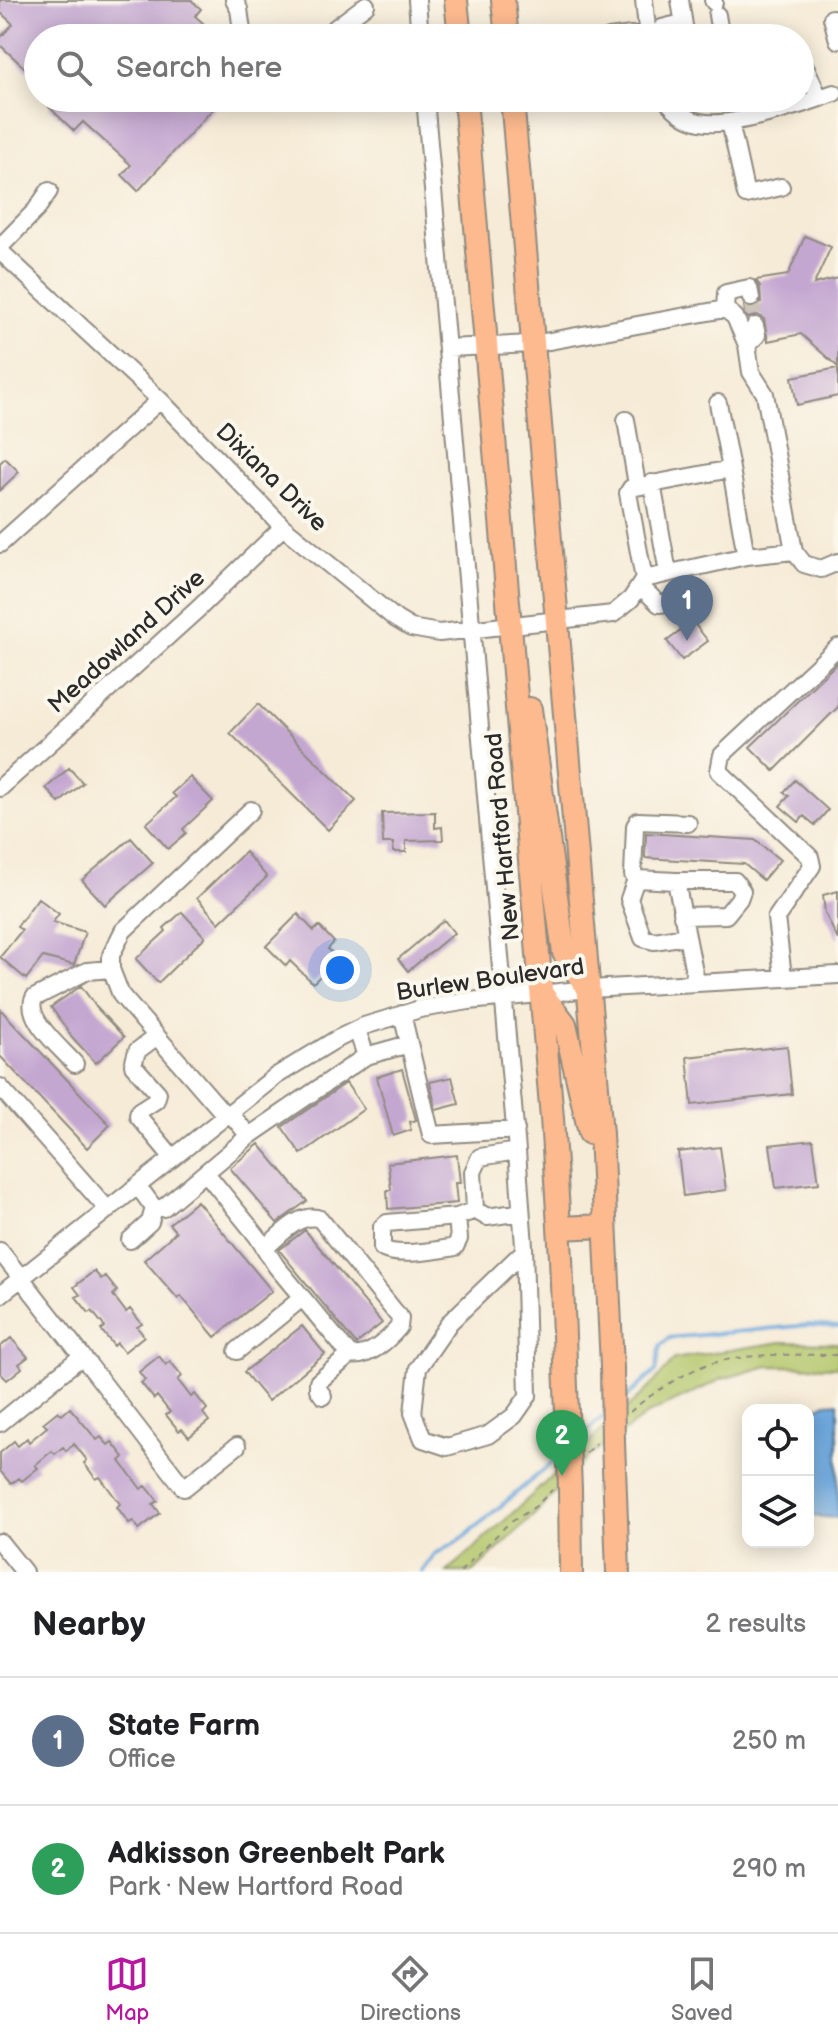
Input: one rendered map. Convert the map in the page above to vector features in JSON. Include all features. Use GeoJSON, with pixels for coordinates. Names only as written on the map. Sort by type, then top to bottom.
{"type":"FeatureCollection","features":[{"type":"Feature","properties":{"kind":"main road"},"geometry":{"type":"LineString","coordinates":[[456,0],[459,24]]}},
{"type":"Feature","properties":{"kind":"main road"},"geometry":{"type":"LineString","coordinates":[[503,0],[506,24]]}},
{"type":"Feature","properties":{"kind":"main road","name":"New Hartford Road"},"geometry":{"type":"LineString","coordinates":[[466,112],[542,994],[559,1228],[567,1413],[564,1487],[571,1572]]}},
{"type":"Feature","properties":{"kind":"main road"},"geometry":{"type":"LineString","coordinates":[[513,112],[601,1134],[612,1367],[606,1442],[618,1572]]}},
{"type":"Feature","properties":{"kind":"main road"},"geometry":{"type":"LineString","coordinates":[[510,626],[524,677],[534,736],[564,953],[589,989]]}},
{"type":"Feature","properties":{"kind":"main road"},"geometry":{"type":"LineString","coordinates":[[542,994],[565,1024],[602,1189]]}},
{"type":"Feature","properties":{"kind":"main road"},"geometry":{"type":"LineString","coordinates":[[559,1228],[604,1226]]}},
{"type":"Feature","properties":{"kind":"street"},"geometry":{"type":"LineString","coordinates":[[234,0],[241,24]]}},
{"type":"Feature","properties":{"kind":"street"},"geometry":{"type":"LineString","coordinates":[[417,0],[419,24]]}},
{"type":"Feature","properties":{"kind":"street"},"geometry":{"type":"LineString","coordinates":[[644,0],[647,24]]}},
{"type":"Feature","properties":{"kind":"street"},"geometry":{"type":"LineString","coordinates":[[680,0],[682,24]]}},
{"type":"Feature","properties":{"kind":"street"},"geometry":{"type":"LineString","coordinates":[[341,24],[366,5]]}},
{"type":"Feature","properties":{"kind":"street"},"geometry":{"type":"LineString","coordinates":[[832,18],[838,40]]}},
{"type":"Feature","properties":{"kind":"street"},"geometry":{"type":"LineString","coordinates":[[814,75],[832,92]]}},
{"type":"Feature","properties":{"kind":"street","name":"New Hartford Road"},"geometry":{"type":"LineString","coordinates":[[426,112],[516,1130],[524,1248],[528,1396],[514,1416],[488,1435],[447,1447],[423,1439],[413,1413],[418,1368],[450,1322],[524,1248]]}},
{"type":"Feature","properties":{"kind":"street"},"geometry":{"type":"LineString","coordinates":[[678,112],[702,123],[730,122],[764,112]]}},
{"type":"Feature","properties":{"kind":"street"},"geometry":{"type":"LineString","coordinates":[[730,122],[746,195],[781,187]]}},
{"type":"Feature","properties":{"kind":"street"},"geometry":{"type":"LineString","coordinates":[[0,249],[49,191]]}},
{"type":"Feature","properties":{"kind":"street","name":"Dixiana Drive"},"geometry":{"type":"LineString","coordinates":[[0,249],[160,400],[283,527],[411,628],[439,633],[471,631],[613,614],[631,599],[642,582]]}},
{"type":"Feature","properties":{"kind":"street"},"geometry":{"type":"LineString","coordinates":[[725,309],[726,293],[749,288],[751,298]]}},
{"type":"Feature","properties":{"kind":"street"},"geometry":{"type":"LineString","coordinates":[[447,348],[533,344],[725,309],[735,317],[747,345],[751,372],[765,394],[794,551],[804,564],[821,569],[838,562]]}},
{"type":"Feature","properties":{"kind":"street"},"geometry":{"type":"LineString","coordinates":[[747,345],[757,335],[755,326]]}},
{"type":"Feature","properties":{"kind":"street"},"geometry":{"type":"LineString","coordinates":[[0,544],[160,400]]}},
{"type":"Feature","properties":{"kind":"street"},"geometry":{"type":"LineString","coordinates":[[718,403],[746,556]]}},
{"type":"Feature","properties":{"kind":"street"},"geometry":{"type":"LineString","coordinates":[[626,420],[668,573]]}},
{"type":"Feature","properties":{"kind":"street"},"geometry":{"type":"LineString","coordinates":[[702,598],[659,604],[642,582],[628,493],[631,488],[644,484],[731,469]]}},
{"type":"Feature","properties":{"kind":"street","name":"Meadowland Drive"},"geometry":{"type":"LineString","coordinates":[[0,788],[198,609],[283,527]]}},
{"type":"Feature","properties":{"kind":"street"},"geometry":{"type":"LineString","coordinates":[[642,582],[668,573],[746,556],[794,551]]}},
{"type":"Feature","properties":{"kind":"street"},"geometry":{"type":"LineString","coordinates":[[783,977],[776,918],[812,866],[810,857],[719,771],[719,762],[722,755],[838,647]]}},
{"type":"Feature","properties":{"kind":"street"},"geometry":{"type":"LineString","coordinates":[[249,1136],[121,995],[111,969],[115,942],[123,931],[251,810]]}},
{"type":"Feature","properties":{"kind":"street"},"geometry":{"type":"LineString","coordinates":[[686,936],[654,941],[643,938],[629,899],[636,879],[633,875],[635,826],[638,821],[688,823]]}},
{"type":"Feature","properties":{"kind":"street"},"geometry":{"type":"LineString","coordinates":[[636,879],[738,883],[742,891],[726,915],[682,916]]}},
{"type":"Feature","properties":{"kind":"street"},"geometry":{"type":"LineString","coordinates":[[676,881],[696,982]]}},
{"type":"Feature","properties":{"kind":"street"},"geometry":{"type":"LineString","coordinates":[[75,1064],[32,1016],[30,1005],[34,998],[87,971],[111,969]]}},
{"type":"Feature","properties":{"kind":"street","name":"Burlew Boulevard"},"geometry":{"type":"LineString","coordinates":[[0,1295],[305,1057],[357,1030],[402,1014],[504,998],[589,989],[838,975]]}},
{"type":"Feature","properties":{"kind":"street"},"geometry":{"type":"LineString","coordinates":[[402,1014],[431,1135],[516,1130]]}},
{"type":"Feature","properties":{"kind":"street"},"geometry":{"type":"LineString","coordinates":[[357,1030],[366,1056]]}},
{"type":"Feature","properties":{"kind":"street"},"geometry":{"type":"LineString","coordinates":[[157,1036],[137,1051],[133,1065],[158,1093],[156,1100],[139,1111],[138,1116],[173,1158]]}},
{"type":"Feature","properties":{"kind":"street"},"geometry":{"type":"LineString","coordinates":[[154,1208],[163,1208],[249,1136],[366,1056],[409,1044]]}},
{"type":"Feature","properties":{"kind":"street"},"geometry":{"type":"LineString","coordinates":[[0,1087],[108,1210]]}},
{"type":"Feature","properties":{"kind":"street"},"geometry":{"type":"LineString","coordinates":[[475,1210],[473,1172],[480,1157],[517,1151]]}},
{"type":"Feature","properties":{"kind":"street"},"geometry":{"type":"LineString","coordinates":[[206,1173],[350,1355],[358,1357],[372,1350],[399,1327],[400,1318],[320,1219],[309,1216],[300,1220],[266,1247]]}},
{"type":"Feature","properties":{"kind":"street"},"geometry":{"type":"LineString","coordinates":[[138,1186],[154,1208]]}},
{"type":"Feature","properties":{"kind":"street"},"geometry":{"type":"LineString","coordinates":[[130,1240],[150,1222],[154,1208]]}},
{"type":"Feature","properties":{"kind":"street"},"geometry":{"type":"LineString","coordinates":[[475,1210],[487,1217],[521,1212]]}},
{"type":"Feature","properties":{"kind":"street"},"geometry":{"type":"LineString","coordinates":[[457,1217],[459,1239],[455,1247],[398,1253],[382,1248],[381,1232],[387,1223],[457,1217],[475,1210]]}},
{"type":"Feature","properties":{"kind":"street"},"geometry":{"type":"LineString","coordinates":[[0,1251],[184,1488],[237,1446]]}},
{"type":"Feature","properties":{"kind":"street"},"geometry":{"type":"LineString","coordinates":[[237,1351],[302,1298]]}},
{"type":"Feature","properties":{"kind":"street"},"geometry":{"type":"LineString","coordinates":[[323,1396],[318,1382],[350,1355]]}},
{"type":"Feature","properties":{"kind":"street"},"geometry":{"type":"LineString","coordinates":[[0,1423],[82,1356]]}},
{"type":"Feature","properties":{"kind":"street"},"geometry":{"type":"LineString","coordinates":[[0,1542],[24,1572]]}},
{"type":"Feature","properties":{"kind":"path"},"geometry":{"type":"LineString","coordinates":[[621,1420],[643,1400],[707,1364],[772,1355],[838,1355]]}},
{"type":"Feature","properties":{"kind":"path"},"geometry":{"type":"LineString","coordinates":[[578,1462],[606,1442]]}},
{"type":"Feature","properties":{"kind":"path"},"geometry":{"type":"LineString","coordinates":[[460,1572],[508,1524],[564,1487]]}},
{"type":"Feature","properties":{"kind":"green space"},"geometry":{"type":"Polygon","coordinates":[[[781,1342],[838,1343],[838,1367],[768,1366],[722,1379],[650,1413],[588,1457],[537,1512],[474,1572],[447,1572],[655,1382],[674,1359],[781,1342]]]}},
{"type":"Feature","properties":{"kind":"water"},"geometry":{"type":"Polygon","coordinates":[[[838,1402],[838,1518],[814,1516],[814,1409],[838,1402]]]}},
{"type":"Feature","properties":{"kind":"building"},"geometry":{"type":"Polygon","coordinates":[[[0,0],[191,0],[201,9],[195,16],[204,24],[24,24],[24,67],[0,45],[0,38],[13,24],[0,12],[0,0]]]}},
{"type":"Feature","properties":{"kind":"building"},"geometry":{"type":"Polygon","coordinates":[[[54,112],[210,112],[138,191],[122,175],[131,165],[83,122],[74,131],[54,112]]]}},
{"type":"Feature","properties":{"kind":"building"},"geometry":{"type":"Polygon","coordinates":[[[805,236],[831,247],[814,284],[838,278],[838,367],[801,334],[768,341],[764,319],[758,315],[747,318],[745,312],[744,306],[754,309],[761,302],[760,286],[756,280],[788,275],[805,236]]]}},
{"type":"Feature","properties":{"kind":"building"},"geometry":{"type":"Polygon","coordinates":[[[838,368],[838,396],[797,405],[792,377],[838,368]]]}},
{"type":"Feature","properties":{"kind":"building"},"geometry":{"type":"Polygon","coordinates":[[[5,458],[19,472],[0,490],[0,463],[5,458]]]}},
{"type":"Feature","properties":{"kind":"building"},"geometry":{"type":"Polygon","coordinates":[[[693,622],[708,641],[682,660],[667,641],[693,622]]]}},
{"type":"Feature","properties":{"kind":"building"},"geometry":{"type":"Polygon","coordinates":[[[838,662],[838,707],[774,771],[750,747],[838,662]]]}},
{"type":"Feature","properties":{"kind":"building"},"geometry":{"type":"Polygon","coordinates":[[[258,704],[356,801],[328,830],[230,733],[258,704]]]}},
{"type":"Feature","properties":{"kind":"building"},"geometry":{"type":"Polygon","coordinates":[[[69,768],[83,783],[59,803],[46,788],[69,768]]]}},
{"type":"Feature","properties":{"kind":"building"},"geometry":{"type":"Polygon","coordinates":[[[190,777],[213,801],[183,829],[186,833],[168,849],[146,824],[176,797],[172,793],[190,777]]]}},
{"type":"Feature","properties":{"kind":"building"},"geometry":{"type":"Polygon","coordinates":[[[795,780],[828,810],[815,825],[804,816],[799,822],[780,806],[789,796],[784,792],[795,780]]]}},
{"type":"Feature","properties":{"kind":"building"},"geometry":{"type":"Polygon","coordinates":[[[435,812],[435,828],[442,827],[443,840],[406,841],[406,852],[393,852],[393,843],[383,843],[382,813],[435,812]]]}},
{"type":"Feature","properties":{"kind":"building"},"geometry":{"type":"Polygon","coordinates":[[[646,833],[755,840],[780,860],[763,880],[744,864],[645,858],[646,833]]]}},
{"type":"Feature","properties":{"kind":"building"},"geometry":{"type":"Polygon","coordinates":[[[131,838],[153,863],[105,905],[82,880],[131,838]]]}},
{"type":"Feature","properties":{"kind":"building"},"geometry":{"type":"Polygon","coordinates":[[[245,852],[267,877],[219,923],[197,898],[245,852]]]}},
{"type":"Feature","properties":{"kind":"building"},"geometry":{"type":"Polygon","coordinates":[[[838,891],[838,940],[825,913],[823,895],[838,891]]]}},
{"type":"Feature","properties":{"kind":"building"},"geometry":{"type":"Polygon","coordinates":[[[38,898],[59,914],[53,922],[85,932],[74,965],[43,957],[26,979],[0,957],[22,930],[17,927],[38,898]]]}},
{"type":"Feature","properties":{"kind":"building"},"geometry":{"type":"Polygon","coordinates":[[[182,912],[205,937],[158,983],[136,959],[182,912]]]}},
{"type":"Feature","properties":{"kind":"building"},"geometry":{"type":"Polygon","coordinates":[[[298,914],[314,931],[319,926],[334,942],[328,949],[338,959],[313,983],[290,961],[286,966],[266,946],[298,914]]]}},
{"type":"Feature","properties":{"kind":"building"},"geometry":{"type":"Polygon","coordinates":[[[444,920],[454,933],[408,971],[398,959],[444,920]]]}},
{"type":"Feature","properties":{"kind":"building"},"geometry":{"type":"Polygon","coordinates":[[[81,986],[124,1037],[96,1063],[72,1037],[51,1007],[81,986]]]}},
{"type":"Feature","properties":{"kind":"building"},"geometry":{"type":"Polygon","coordinates":[[[0,1009],[110,1125],[87,1148],[0,1056],[0,1009]]]}},
{"type":"Feature","properties":{"kind":"building"},"geometry":{"type":"Polygon","coordinates":[[[787,1046],[792,1094],[692,1105],[687,1057],[787,1046]]]}},
{"type":"Feature","properties":{"kind":"building"},"geometry":{"type":"Polygon","coordinates":[[[402,1069],[416,1120],[409,1122],[411,1130],[393,1136],[377,1077],[402,1069]]]}},
{"type":"Feature","properties":{"kind":"building"},"geometry":{"type":"Polygon","coordinates":[[[452,1077],[459,1104],[436,1110],[430,1082],[452,1077]]]}},
{"type":"Feature","properties":{"kind":"building"},"geometry":{"type":"Polygon","coordinates":[[[346,1083],[364,1109],[301,1154],[282,1127],[346,1083]]]}},
{"type":"Feature","properties":{"kind":"building"},"geometry":{"type":"Polygon","coordinates":[[[813,1140],[819,1183],[776,1188],[770,1145],[813,1140]]]}},
{"type":"Feature","properties":{"kind":"building"},"geometry":{"type":"Polygon","coordinates":[[[259,1144],[307,1201],[277,1223],[230,1168],[259,1144]]]}},
{"type":"Feature","properties":{"kind":"building"},"geometry":{"type":"Polygon","coordinates":[[[720,1147],[726,1190],[683,1196],[678,1152],[720,1147]]]}},
{"type":"Feature","properties":{"kind":"building"},"geometry":{"type":"Polygon","coordinates":[[[457,1155],[460,1183],[455,1183],[457,1203],[388,1209],[387,1190],[391,1190],[388,1163],[457,1155]]]}},
{"type":"Feature","properties":{"kind":"building"},"geometry":{"type":"Polygon","coordinates":[[[197,1201],[272,1291],[215,1337],[181,1296],[178,1299],[144,1260],[176,1232],[169,1224],[197,1201]]]}},
{"type":"Feature","properties":{"kind":"building"},"geometry":{"type":"Polygon","coordinates":[[[305,1230],[382,1323],[356,1344],[279,1250],[305,1230]]]}},
{"type":"Feature","properties":{"kind":"building"},"geometry":{"type":"Polygon","coordinates":[[[94,1271],[101,1279],[105,1276],[117,1291],[113,1295],[126,1312],[130,1309],[142,1324],[137,1327],[144,1336],[124,1352],[117,1343],[114,1346],[101,1330],[105,1327],[76,1297],[80,1295],[74,1287],[94,1271]]]}},
{"type":"Feature","properties":{"kind":"building"},"geometry":{"type":"Polygon","coordinates":[[[302,1326],[325,1354],[268,1401],[244,1372],[302,1326]]]}},
{"type":"Feature","properties":{"kind":"building"},"geometry":{"type":"Polygon","coordinates":[[[11,1338],[28,1357],[19,1364],[22,1368],[7,1380],[0,1373],[0,1347],[11,1338]]]}},
{"type":"Feature","properties":{"kind":"building"},"geometry":{"type":"Polygon","coordinates":[[[159,1356],[166,1365],[170,1361],[182,1376],[178,1380],[191,1397],[195,1394],[207,1409],[203,1413],[209,1421],[189,1437],[182,1429],[179,1431],[166,1415],[170,1412],[141,1383],[145,1380],[139,1372],[159,1356]]]}},
{"type":"Feature","properties":{"kind":"building"},"geometry":{"type":"Polygon","coordinates":[[[70,1408],[97,1440],[101,1437],[108,1445],[112,1442],[124,1457],[120,1461],[141,1489],[146,1486],[158,1501],[153,1504],[160,1513],[139,1529],[133,1521],[129,1523],[117,1507],[120,1504],[100,1477],[96,1479],[84,1463],[87,1460],[74,1444],[66,1451],[63,1447],[55,1454],[52,1451],[22,1481],[19,1478],[11,1484],[0,1471],[0,1453],[14,1441],[18,1446],[27,1438],[29,1442],[47,1427],[43,1423],[58,1411],[62,1415],[70,1408]]]}},
{"type":"Feature","properties":{"kind":"waterway"},"geometry":{"type":"LineString","coordinates":[[621,1402],[656,1371],[660,1346],[669,1338],[809,1325],[838,1327]]}},
{"type":"Feature","properties":{"kind":"waterway"},"geometry":{"type":"LineString","coordinates":[[576,1441],[605,1415]]}},
{"type":"Feature","properties":{"kind":"waterway"},"geometry":{"type":"LineString","coordinates":[[422,1572],[435,1554],[464,1537],[561,1455]]}},
{"type":"Feature","properties":{"kind":"tunnel"},"geometry":{"type":"LineString","coordinates":[[751,298],[755,326]]}},
{"type":"Feature","properties":{"kind":"place","name":"State Farm"},"geometry":{"type":"Point","coordinates":[687,641]}},
{"type":"Feature","properties":{"kind":"place","name":"Adkisson Greenbelt Park"},"geometry":{"type":"Point","coordinates":[562,1476]}}]}
